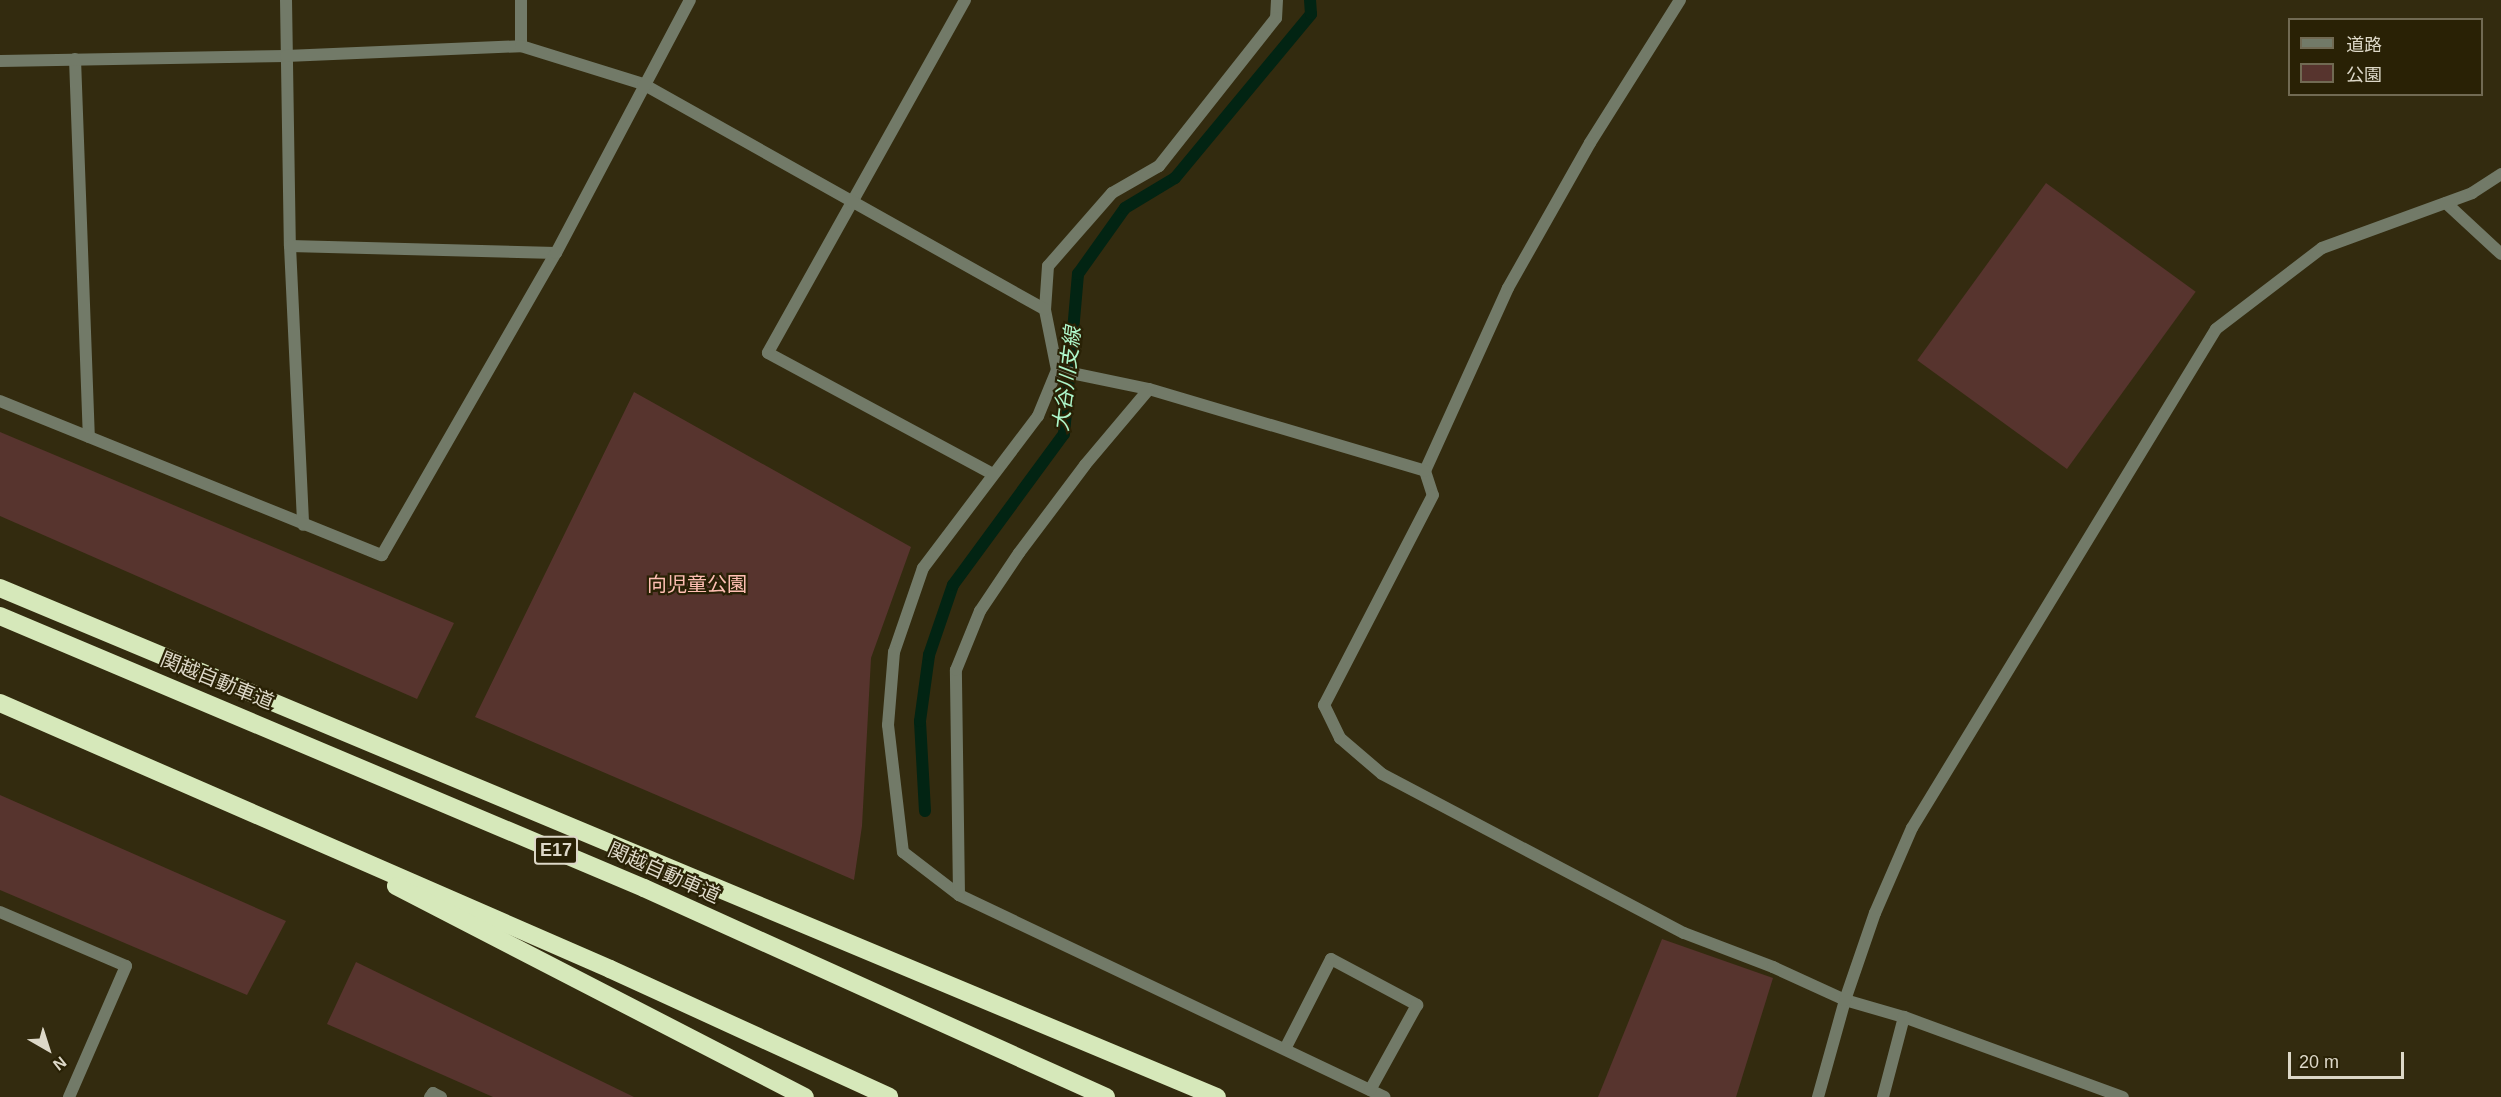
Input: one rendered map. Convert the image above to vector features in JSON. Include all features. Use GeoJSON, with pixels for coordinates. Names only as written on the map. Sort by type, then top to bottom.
{"type":"FeatureCollection","features":[{"type":"Feature","properties":{"kind":"highway"},"geometry":{"type":"LineString","coordinates":[[0,588],[1217,1097]]}},
{"type":"Feature","properties":{"kind":"highway","name":"関越自動車道"},"geometry":{"type":"LineString","coordinates":[[0,616],[644,888],[1106,1097]]}},
{"type":"Feature","properties":{"kind":"highway"},"geometry":{"type":"LineString","coordinates":[[0,703],[229,800],[889,1097]]}},
{"type":"Feature","properties":{"kind":"highway"},"geometry":{"type":"LineString","coordinates":[[229,800],[805,1097]]}},
{"type":"Feature","properties":{"kind":"street"},"geometry":{"type":"LineString","coordinates":[[286,0],[290,246],[303,525]]}},
{"type":"Feature","properties":{"kind":"street"},"geometry":{"type":"LineString","coordinates":[[520,46],[521,0]]}},
{"type":"Feature","properties":{"kind":"street"},"geometry":{"type":"LineString","coordinates":[[0,401],[382,555],[556,253],[643,84],[690,0]]}},
{"type":"Feature","properties":{"kind":"street"},"geometry":{"type":"LineString","coordinates":[[964,0],[768,353],[993,474]]}},
{"type":"Feature","properties":{"kind":"street"},"geometry":{"type":"LineString","coordinates":[[1277,0],[1276,18],[1159,166],[1112,193],[1048,266],[1045,310],[1057,370],[1038,416],[923,568],[893,662],[888,725],[903,852],[959,895],[1384,1097]]}},
{"type":"Feature","properties":{"kind":"street"},"geometry":{"type":"LineString","coordinates":[[1680,0],[1590,143],[1508,288],[1425,471],[1433,495],[1324,705],[1340,738],[1382,774],[1684,933],[1773,967],[1845,1000],[1904,1017],[2123,1097]]}},
{"type":"Feature","properties":{"kind":"street"},"geometry":{"type":"LineString","coordinates":[[0,61],[286,56],[520,46],[643,84],[1045,310]]}},
{"type":"Feature","properties":{"kind":"street"},"geometry":{"type":"LineString","coordinates":[[75,59],[89,436]]}},
{"type":"Feature","properties":{"kind":"street"},"geometry":{"type":"LineString","coordinates":[[1818,1097],[1845,1000],[1875,913],[1912,828],[2216,329],[2322,248],[2472,193],[2501,174]]}},
{"type":"Feature","properties":{"kind":"street"},"geometry":{"type":"LineString","coordinates":[[2446,203],[2501,254]]}},
{"type":"Feature","properties":{"kind":"street"},"geometry":{"type":"LineString","coordinates":[[290,246],[556,253]]}},
{"type":"Feature","properties":{"kind":"street"},"geometry":{"type":"LineString","coordinates":[[1057,370],[1149,389],[1425,471]]}},
{"type":"Feature","properties":{"kind":"street"},"geometry":{"type":"LineString","coordinates":[[959,895],[956,670],[980,611],[1019,553],[1085,465],[1149,389]]}},
{"type":"Feature","properties":{"kind":"street"},"geometry":{"type":"LineString","coordinates":[[0,912],[126,966],[69,1097]]}},
{"type":"Feature","properties":{"kind":"street"},"geometry":{"type":"LineString","coordinates":[[1285,1049],[1331,959],[1417,1005],[1370,1090]]}},
{"type":"Feature","properties":{"kind":"street"},"geometry":{"type":"LineString","coordinates":[[1883,1097],[1904,1017]]}},
{"type":"Feature","properties":{"kind":"street"},"geometry":{"type":"LineString","coordinates":[[430,1097],[433,1093],[441,1097]]}},
{"type":"Feature","properties":{"kind":"green space"},"geometry":{"type":"Polygon","coordinates":[[[2046,183],[2196,292],[2067,469],[1917,360],[2046,183]]]}},
{"type":"Feature","properties":{"kind":"green space","name":"向児童公園"},"geometry":{"type":"Polygon","coordinates":[[[634,392],[911,547],[871,658],[862,826],[854,880],[475,717],[634,392]]]}},
{"type":"Feature","properties":{"kind":"green space"},"geometry":{"type":"Polygon","coordinates":[[[0,432],[454,623],[417,699],[0,516],[0,432]]]}},
{"type":"Feature","properties":{"kind":"green space"},"geometry":{"type":"Polygon","coordinates":[[[0,795],[286,921],[247,995],[0,890],[0,795]]]}},
{"type":"Feature","properties":{"kind":"green space"},"geometry":{"type":"Polygon","coordinates":[[[1662,939],[1773,978],[1736,1097],[1598,1097],[1662,939]]]}},
{"type":"Feature","properties":{"kind":"green space"},"geometry":{"type":"Polygon","coordinates":[[[356,962],[634,1097],[493,1097],[327,1024],[356,962]]]}},
{"type":"Feature","properties":{"kind":"waterway","name":"大谷川支線"},"geometry":{"type":"LineString","coordinates":[[925,811],[920,721],[929,655],[953,585],[1064,434],[1078,274],[1125,208],[1175,178],[1311,14],[1310,0]]}}]}
